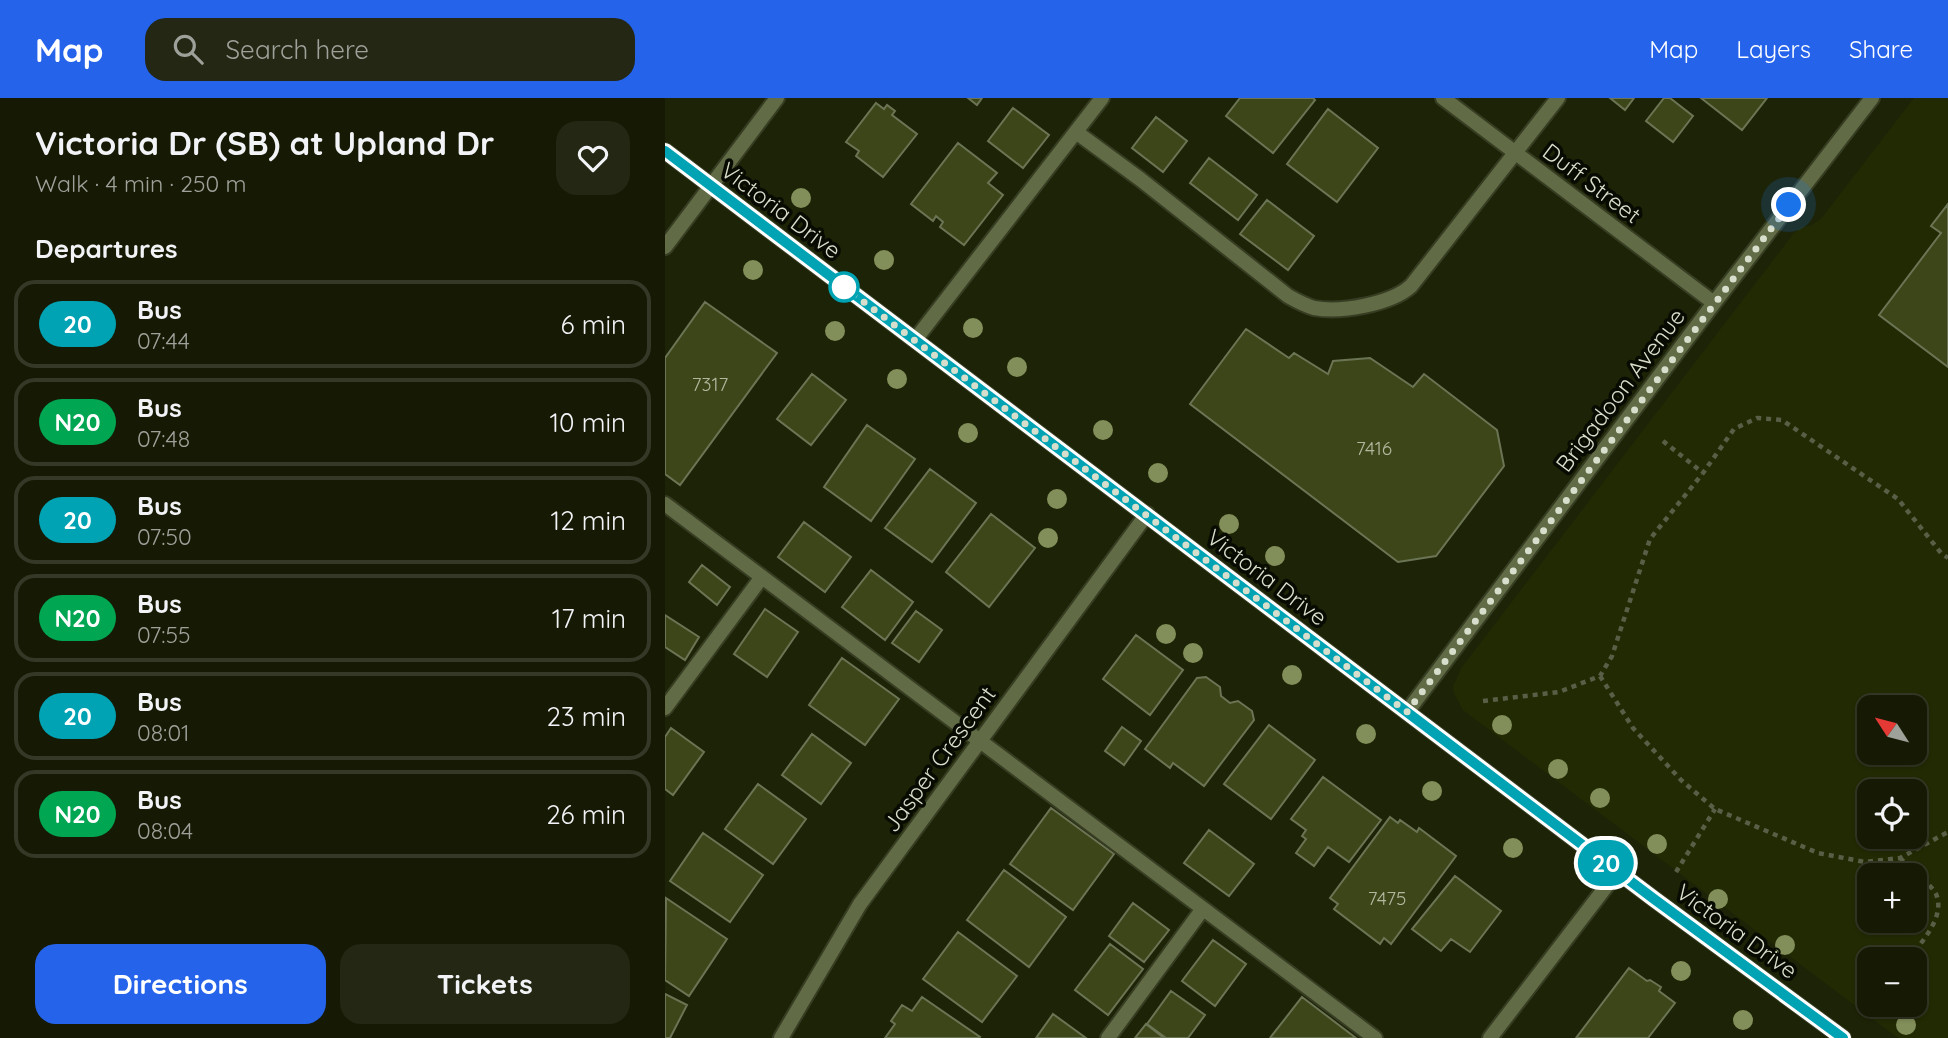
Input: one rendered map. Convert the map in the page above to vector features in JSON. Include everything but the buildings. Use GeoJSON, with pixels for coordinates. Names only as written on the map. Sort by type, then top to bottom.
{"type":"FeatureCollection","features":[{"type":"Feature","properties":{"kind":"street"},"geometry":{"type":"LineString","coordinates":[[665,247],[776,98]]}},
{"type":"Feature","properties":{"kind":"street"},"geometry":{"type":"LineString","coordinates":[[915,340],[1102,98]]}},
{"type":"Feature","properties":{"kind":"street","name":"Duff Street"},"geometry":{"type":"LineString","coordinates":[[1443,98],[1714,303]]}},
{"type":"Feature","properties":{"kind":"street"},"geometry":{"type":"LineString","coordinates":[[1076,132],[1140,178],[1288,296],[1323,309],[1376,303],[1403,294],[1558,98]]}},
{"type":"Feature","properties":{"kind":"street","name":"Brigadoon Avenue"},"geometry":{"type":"LineString","coordinates":[[1407,712],[1714,303],[1872,98]]}},
{"type":"Feature","properties":{"kind":"street","name":"Victoria Drive"},"geometry":{"type":"LineString","coordinates":[[665,151],[1843,1038]]}},
{"type":"Feature","properties":{"kind":"street"},"geometry":{"type":"LineString","coordinates":[[665,504],[1375,1038]]}},
{"type":"Feature","properties":{"kind":"street","name":"Jasper Crescent"},"geometry":{"type":"LineString","coordinates":[[781,1038],[860,904],[1147,514]]}},
{"type":"Feature","properties":{"kind":"street"},"geometry":{"type":"LineString","coordinates":[[665,708],[761,577]]}},
{"type":"Feature","properties":{"kind":"street"},"geometry":{"type":"LineString","coordinates":[[1490,1038],[1618,871]]}},
{"type":"Feature","properties":{"kind":"street"},"geometry":{"type":"LineString","coordinates":[[1108,1038],[1202,910]]}},
{"type":"Feature","properties":{"kind":"path"},"geometry":{"type":"LineString","coordinates":[[1483,701],[1559,692],[1600,676],[1612,656],[1650,539],[1734,429],[1757,418],[1782,420],[1898,499],[1941,553],[1948,558]]}},
{"type":"Feature","properties":{"kind":"path"},"geometry":{"type":"LineString","coordinates":[[1663,442],[1703,473]]}},
{"type":"Feature","properties":{"kind":"path"},"geometry":{"type":"LineString","coordinates":[[1600,676],[1633,728],[1681,780],[1715,809],[1818,853],[1865,862],[1899,858],[1948,832]]}},
{"type":"Feature","properties":{"kind":"path"},"geometry":{"type":"LineString","coordinates":[[1677,872],[1715,809]]}},
{"type":"Feature","properties":{"kind":"path"},"geometry":{"type":"LineString","coordinates":[[1899,858],[1935,893],[1938,912],[1929,932],[1918,947]]}},
{"type":"Feature","properties":{"kind":"shaded area"},"geometry":{"type":"Polygon","coordinates":[[[1914,98],[1948,98],[1948,1038],[1898,1038],[1870,1017],[1927,1017],[1927,947],[1857,947],[1857,1007],[1463,710],[1454,693],[1453,686],[1462,667],[1794,233],[1801,227],[1810,226],[1821,219],[1914,98]]]}},
{"type":"Feature","properties":{"kind":"bus line","name":"20"},"geometry":{"type":"LineString","coordinates":[[665,151],[1654,899],[1843,1038]]}},
{"type":"Feature","properties":{"kind":"route"},"geometry":{"type":"LineString","coordinates":[[844,287],[1407,712],[1789,205]]}}]}
